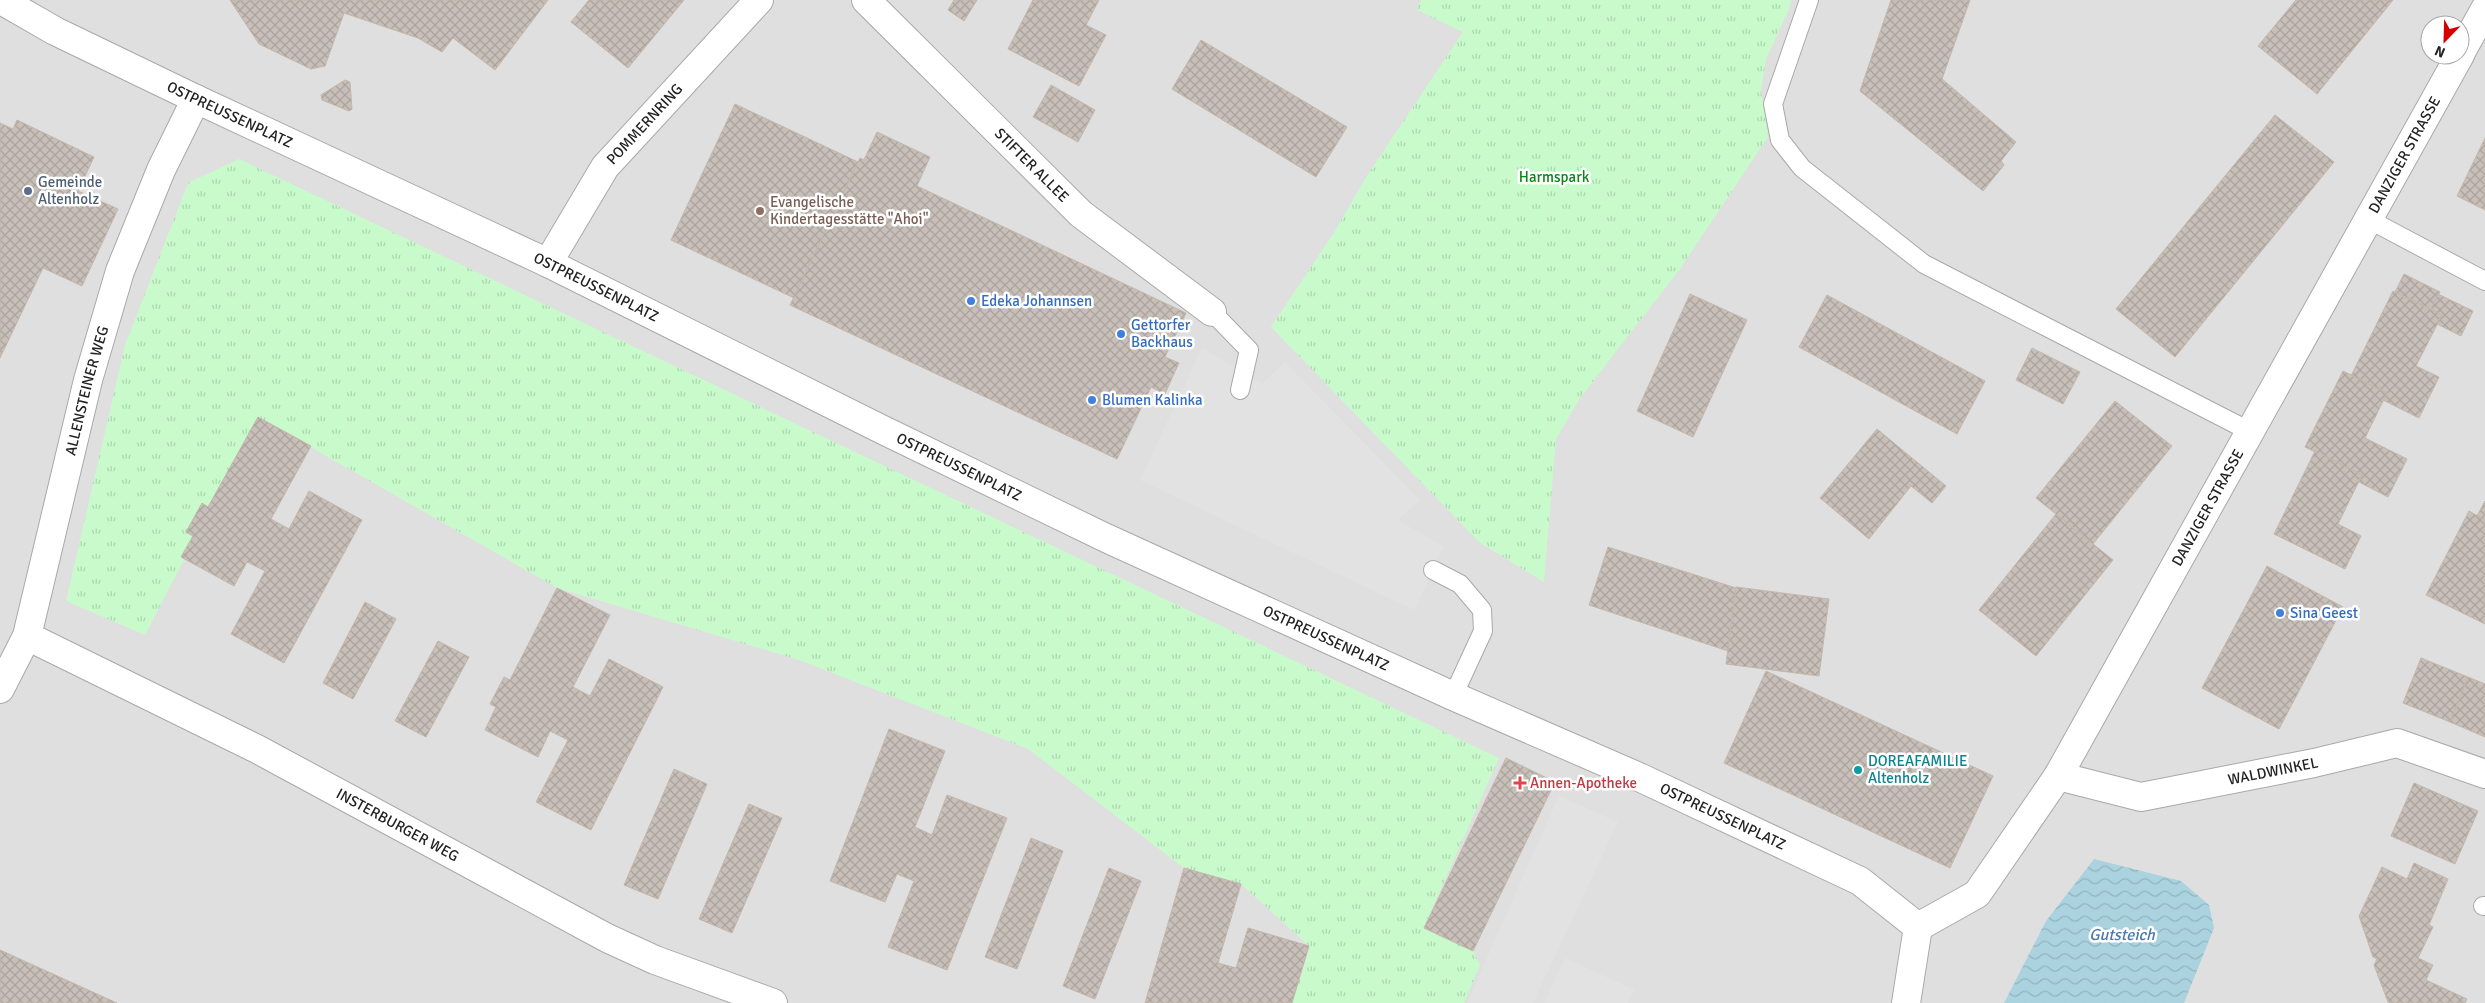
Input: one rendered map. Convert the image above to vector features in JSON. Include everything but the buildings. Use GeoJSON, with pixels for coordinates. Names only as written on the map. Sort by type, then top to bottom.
{"type":"FeatureCollection","features":[{"type":"Feature","properties":{"kind":"street","name":"OSTPREUSSENPLATZ"},"geometry":{"type":"LineString","coordinates":[[1,0],[55,31],[548,263],[874,426],[1097,534],[1453,696],[1639,777],[1860,881],[1918,927]]}},
{"type":"Feature","properties":{"kind":"street","name":"POMMERNRING"},"geometry":{"type":"LineString","coordinates":[[548,263],[605,167],[759,0]]}},
{"type":"Feature","properties":{"kind":"street","name":"STIFTER ALLEE"},"geometry":{"type":"LineString","coordinates":[[866,0],[1081,214],[1212,312]]}},
{"type":"Feature","properties":{"kind":"street","name":"DANZIGER STRASSE"},"geometry":{"type":"LineString","coordinates":[[2470,37],[2485,9]]}},
{"type":"Feature","properties":{"kind":"street","name":"DANZIGER STRASSE"},"geometry":{"type":"LineString","coordinates":[[1918,927],[1978,894],[2058,776],[2454,65]]}},
{"type":"Feature","properties":{"kind":"street","name":"ALLENSTEINER WEG"},"geometry":{"type":"LineString","coordinates":[[0,689],[27,636],[88,380],[120,271],[161,170],[196,99]]}},
{"type":"Feature","properties":{"kind":"street","name":"INSTERBURGER WEG"},"geometry":{"type":"LineString","coordinates":[[27,636],[257,748],[606,938],[655,960],[773,1003]]}},
{"type":"Feature","properties":{"kind":"street","name":"WALDWINKEL"},"geometry":{"type":"LineString","coordinates":[[2058,776],[2141,797],[2314,763],[2397,743],[2485,774]]}},
{"type":"Feature","properties":{"kind":"street"},"geometry":{"type":"LineString","coordinates":[[1906,1003],[1918,927]]}},
{"type":"Feature","properties":{"kind":"lane"},"geometry":{"type":"LineString","coordinates":[[1809,0],[1773,104],[1780,140],[1802,168],[1924,264],[2249,431]]}},
{"type":"Feature","properties":{"kind":"lane"},"geometry":{"type":"LineString","coordinates":[[2368,219],[2485,281]]}},
{"type":"Feature","properties":{"kind":"lane"},"geometry":{"type":"LineString","coordinates":[[1212,312],[1249,350],[1240,390]]}},
{"type":"Feature","properties":{"kind":"lane"},"geometry":{"type":"LineString","coordinates":[[1433,570],[1460,584],[1482,610],[1483,631],[1453,696]]}},
{"type":"Feature","properties":{"kind":"shaded area"},"geometry":{"type":"Polygon","coordinates":[[[0,0],[2485,0],[2485,1003],[0,1003],[0,0]]]}},
{"type":"Feature","properties":{"kind":"shaded area"},"geometry":{"type":"Polygon","coordinates":[[[1202,348],[1262,384],[1285,362],[1420,500],[1398,520],[1444,547],[1414,610],[1140,480],[1202,348]]]}},
{"type":"Feature","properties":{"kind":"shaded area"},"geometry":{"type":"Polygon","coordinates":[[[1559,796],[1618,822],[1533,1003],[1467,1003],[1559,796]]]}},
{"type":"Feature","properties":{"kind":"shaded area"},"geometry":{"type":"Polygon","coordinates":[[[1565,958],[1635,990],[1628,1003],[1544,1003],[1565,958]]]}},
{"type":"Feature","properties":{"kind":"green space","name":"Harmspark"},"geometry":{"type":"Polygon","coordinates":[[[1421,0],[1791,0],[1789,9],[1766,59],[1761,91],[1768,137],[1680,269],[1580,398],[1556,439],[1544,582],[1479,542],[1271,327],[1333,234],[1368,174],[1463,32],[1417,10],[1421,0]]]}},
{"type":"Feature","properties":{"kind":"green space"},"geometry":{"type":"Polygon","coordinates":[[[239,159],[1499,758],[1424,927],[1473,951],[1480,965],[1464,1003],[1292,1003],[1309,946],[1241,884],[1184,868],[1028,749],[799,660],[557,588],[258,417],[145,635],[66,601],[125,345],[188,183],[239,159]]]}},
{"type":"Feature","properties":{"kind":"water","name":"Gutsteich"},"geometry":{"type":"Polygon","coordinates":[[[2094,859],[2181,881],[2209,905],[2214,928],[2184,1003],[2004,1003],[2046,921],[2094,859]]]}},
{"type":"Feature","properties":{"kind":"place","name":"Gemeinde Altenholz"},"geometry":{"type":"Point","coordinates":[28,191]}},
{"type":"Feature","properties":{"kind":"place","name":"Evangelische Kindertagesstätte \"Ahoi\""},"geometry":{"type":"Point","coordinates":[760,211]}},
{"type":"Feature","properties":{"kind":"place","name":"Edeka Johannsen"},"geometry":{"type":"Point","coordinates":[971,301]}},
{"type":"Feature","properties":{"kind":"place","name":"Gettorfer Backhaus"},"geometry":{"type":"Point","coordinates":[1121,334]}},
{"type":"Feature","properties":{"kind":"place","name":"Blumen Kalinka"},"geometry":{"type":"Point","coordinates":[1092,400]}},
{"type":"Feature","properties":{"kind":"place","name":"Sina Geest"},"geometry":{"type":"Point","coordinates":[2280,613]}},
{"type":"Feature","properties":{"kind":"place","name":"DOREAFAMILIE Altenholz"},"geometry":{"type":"Point","coordinates":[1858,770]}},
{"type":"Feature","properties":{"kind":"place","name":"Annen-Apotheke"},"geometry":{"type":"Point","coordinates":[1520,783]}}]}
